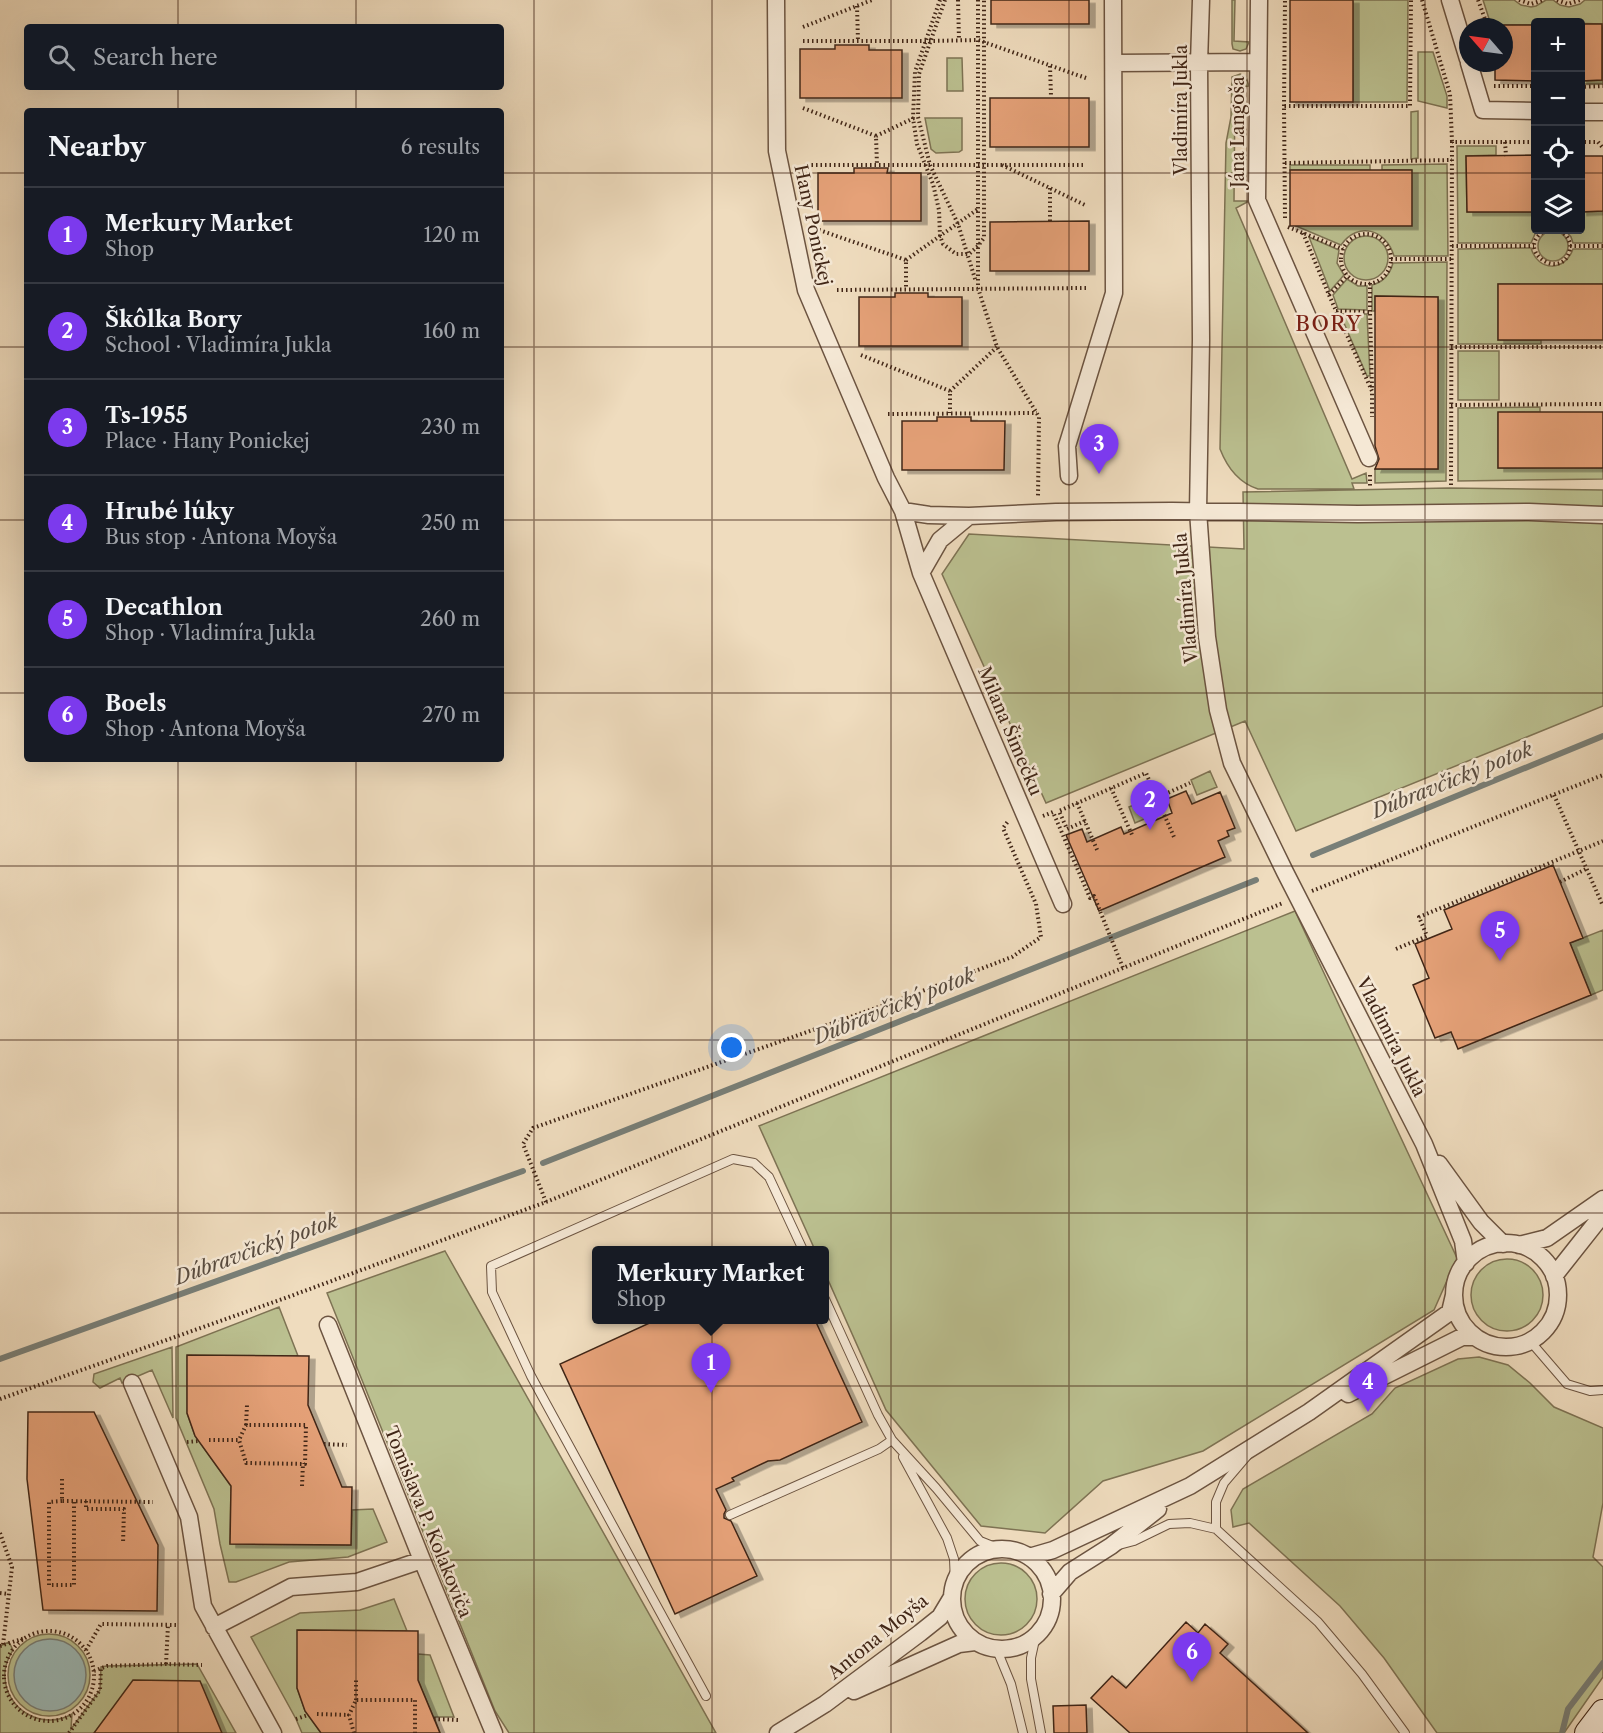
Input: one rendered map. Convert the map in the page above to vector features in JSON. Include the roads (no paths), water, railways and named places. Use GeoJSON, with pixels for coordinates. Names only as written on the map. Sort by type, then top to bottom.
{"type":"FeatureCollection","features":[{"type":"Feature","properties":{"kind":"main road"},"geometry":{"type":"LineString","coordinates":[[1587,1733],[1603,1712]]}},
{"type":"Feature","properties":{"kind":"street","name":"Hany Ponickej"},"geometry":{"type":"LineString","coordinates":[[776,0],[777,151],[806,290],[886,478],[903,511]]}},
{"type":"Feature","properties":{"kind":"street"},"geometry":{"type":"LineString","coordinates":[[1069,476],[1067,446],[1114,294],[1113,0]]}},
{"type":"Feature","properties":{"kind":"street","name":"Vladimíra Jukla"},"geometry":{"type":"LineString","coordinates":[[1201,0],[1199,63],[1202,340],[1198,511],[1207,637],[1218,710],[1232,763],[1424,1144],[1463,1240],[1466,1263]]}},
{"type":"Feature","properties":{"kind":"street","name":"Jána Langoša"},"geometry":{"type":"LineString","coordinates":[[1259,0],[1257,200],[1369,458]]}},
{"type":"Feature","properties":{"kind":"street"},"geometry":{"type":"LineString","coordinates":[[1450,0],[1459,29]]}},
{"type":"Feature","properties":{"kind":"street"},"geometry":{"type":"LineString","coordinates":[[1114,63],[1258,62]]}},
{"type":"Feature","properties":{"kind":"street"},"geometry":{"type":"LineString","coordinates":[[1472,72],[1483,110],[1531,111]]}},
{"type":"Feature","properties":{"kind":"street"},"geometry":{"type":"LineString","coordinates":[[1585,112],[1603,112]]}},
{"type":"Feature","properties":{"kind":"street"},"geometry":{"type":"LineString","coordinates":[[903,511],[929,515],[969,516],[1056,512],[1198,511],[1358,514],[1529,512],[1603,514]]}},
{"type":"Feature","properties":{"kind":"street","name":"Milana Šimečku"},"geometry":{"type":"LineString","coordinates":[[903,511],[921,573],[1029,807],[1063,904]]}},
{"type":"Feature","properties":{"kind":"street"},"geometry":{"type":"LineString","coordinates":[[921,573],[940,540],[969,516]]}},
{"type":"Feature","properties":{"kind":"street","name":"Vladimíra Jukla"},"geometry":{"type":"LineString","coordinates":[[1424,1144],[1481,1222],[1511,1244]]}},
{"type":"Feature","properties":{"kind":"street"},"geometry":{"type":"LineString","coordinates":[[1029,1557],[1053,1550],[1177,1492],[1309,1412],[1450,1312],[1457,1278],[1473,1255],[1482,1250],[1547,1238],[1603,1199]]}},
{"type":"Feature","properties":{"kind":"street"},"geometry":{"type":"LineString","coordinates":[[1554,1276],[1603,1214]]}},
{"type":"Feature","properties":{"kind":"street"},"geometry":{"type":"LineString","coordinates":[[1454,1295],[1456,1307],[1466,1329],[1482,1341],[1498,1347],[1515,1347],[1530,1341],[1544,1331],[1556,1309],[1558,1293],[1554,1276],[1543,1259],[1532,1251],[1511,1244]]}},
{"type":"Feature","properties":{"kind":"street","name":"Tomislava P. Kolakoviča"},"geometry":{"type":"LineString","coordinates":[[328,1325],[494,1733]]}},
{"type":"Feature","properties":{"kind":"street"},"geometry":{"type":"LineString","coordinates":[[1309,1412],[1462,1337],[1475,1337]]}},
{"type":"Feature","properties":{"kind":"street"},"geometry":{"type":"LineString","coordinates":[[132,1383],[189,1516],[203,1606],[273,1733]]}},
{"type":"Feature","properties":{"kind":"street"},"geometry":{"type":"LineString","coordinates":[[1051,1594],[1070,1572],[1111,1546],[1177,1492]]}},
{"type":"Feature","properties":{"kind":"street"},"geometry":{"type":"LineString","coordinates":[[990,1550],[1015,1551],[1029,1557],[1048,1580],[1052,1601],[1046,1623],[1036,1635],[1016,1647],[997,1650],[975,1642],[957,1622],[952,1606],[953,1590],[959,1573],[972,1559],[990,1550]]}},
{"type":"Feature","properties":{"kind":"street"},"geometry":{"type":"LineString","coordinates":[[214,1627],[291,1587],[357,1582],[422,1560]]}},
{"type":"Feature","properties":{"kind":"street","name":"Antona Moyša"},"geometry":{"type":"LineString","coordinates":[[778,1733],[825,1704],[940,1617],[953,1590]]}},
{"type":"Feature","properties":{"kind":"street","name":"Antona Moyša"},"geometry":{"type":"LineString","coordinates":[[825,1704],[960,1644],[975,1642]]}},
{"type":"Feature","properties":{"kind":"lane"},"geometry":{"type":"LineString","coordinates":[[706,1696],[531,1376],[492,1292],[491,1266],[733,1159],[754,1163],[769,1177],[801,1246]]}},
{"type":"Feature","properties":{"kind":"lane"},"geometry":{"type":"LineString","coordinates":[[829,1308],[878,1415],[892,1440],[980,1541],[1000,1549]]}},
{"type":"Feature","properties":{"kind":"lane"},"geometry":{"type":"LineString","coordinates":[[1530,1341],[1567,1384],[1590,1391],[1603,1390]]}},
{"type":"Feature","properties":{"kind":"lane"},"geometry":{"type":"LineString","coordinates":[[730,1515],[879,1449],[892,1440]]}},
{"type":"Feature","properties":{"kind":"lane"},"geometry":{"type":"LineString","coordinates":[[1216,1530],[1216,1502],[1224,1483],[1261,1441]]}},
{"type":"Feature","properties":{"kind":"lane"},"geometry":{"type":"LineString","coordinates":[[899,1449],[947,1538],[954,1559],[953,1590]]}},
{"type":"Feature","properties":{"kind":"lane"},"geometry":{"type":"LineString","coordinates":[[1111,1546],[1134,1541],[1169,1524],[1190,1524],[1216,1530],[1318,1622],[1362,1674],[1405,1733]]}},
{"type":"Feature","properties":{"kind":"lane"},"geometry":{"type":"LineString","coordinates":[[1036,1635],[1031,1658],[1031,1679],[1041,1733]]}},
{"type":"Feature","properties":{"kind":"lane"},"geometry":{"type":"LineString","coordinates":[[997,1650],[1011,1684],[1023,1733]]}},
{"type":"Feature","properties":{"kind":"water"},"geometry":{"type":"Polygon","coordinates":[[[50,1639],[70,1645],[80,1655],[86,1675],[80,1695],[70,1705],[50,1711],[30,1705],[20,1695],[14,1675],[20,1655],[30,1645],[50,1639]]]}},
{"type":"Feature","properties":{"kind":"waterway","name":"Dúbravčický potok"},"geometry":{"type":"LineString","coordinates":[[1313,855],[1603,736]]}},
{"type":"Feature","properties":{"kind":"waterway","name":"Dúbravčický potok"},"geometry":{"type":"LineString","coordinates":[[543,1163],[1256,880]]}},
{"type":"Feature","properties":{"kind":"waterway","name":"Dúbravčický potok"},"geometry":{"type":"LineString","coordinates":[[0,1359],[523,1171]]}},
{"type":"Feature","properties":{"kind":"waterway"},"geometry":{"type":"LineString","coordinates":[[1562,1733],[1568,1709],[1603,1663]]}},
{"type":"Feature","properties":{"kind":"place","name":"Ts-1955"},"geometry":{"type":"Point","coordinates":[1099,474]}},
{"type":"Feature","properties":{"kind":"place","name":"Škôlka Bory"},"geometry":{"type":"Point","coordinates":[1150,830]}},
{"type":"Feature","properties":{"kind":"place","name":"Decathlon"},"geometry":{"type":"Point","coordinates":[1500,961]}},
{"type":"Feature","properties":{"kind":"place","name":"Merkury Market"},"geometry":{"type":"Point","coordinates":[711,1393]}},
{"type":"Feature","properties":{"kind":"place","name":"Hrubé lúky"},"geometry":{"type":"Point","coordinates":[1368,1412]}},
{"type":"Feature","properties":{"kind":"place","name":"Boels"},"geometry":{"type":"Point","coordinates":[1192,1682]}},
{"type":"Feature","properties":{"kind":"district","name":"BORY"},"geometry":{"type":"Point","coordinates":[1329,323]}}]}
